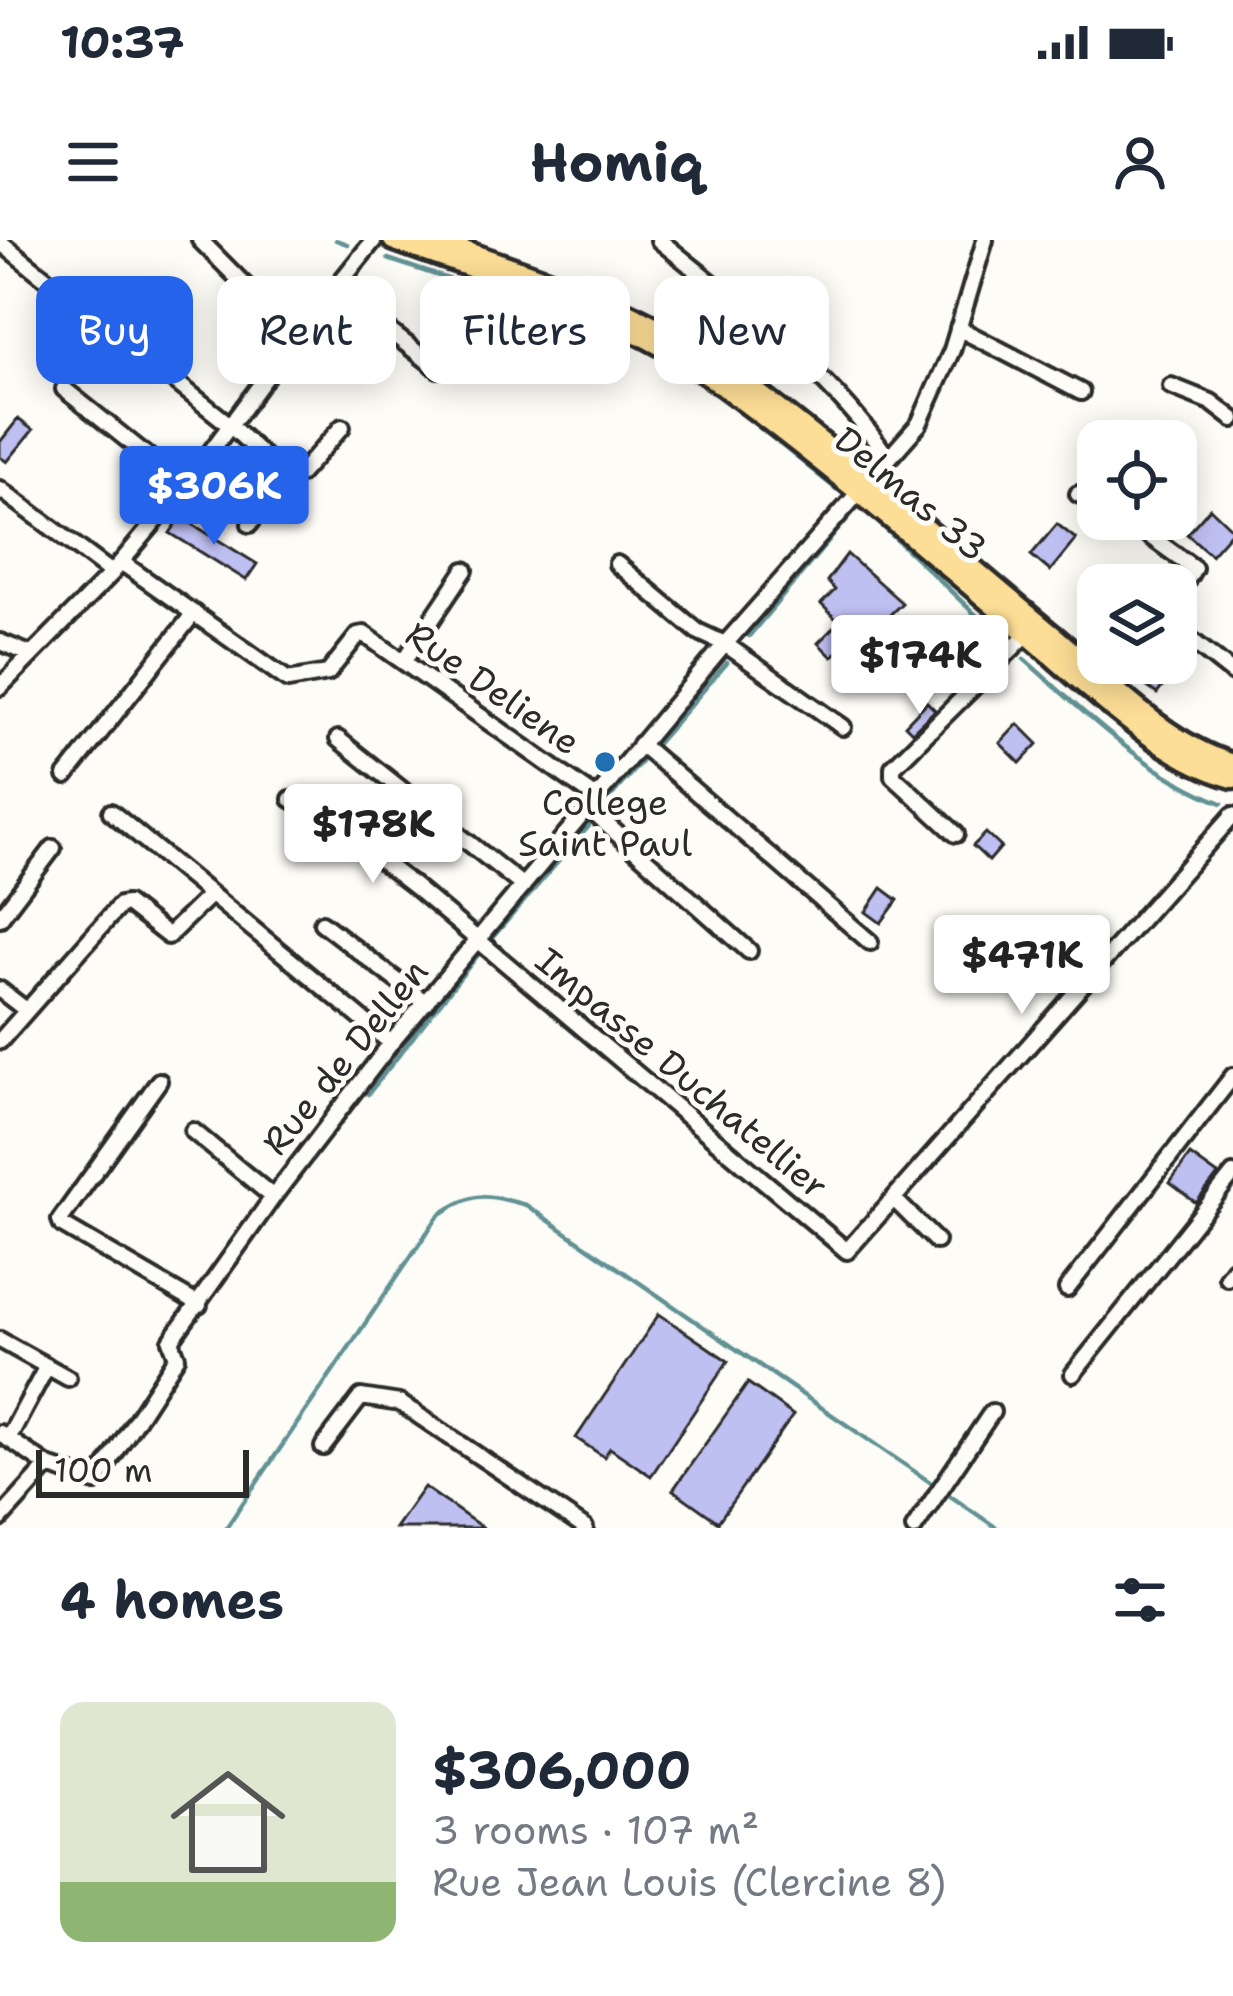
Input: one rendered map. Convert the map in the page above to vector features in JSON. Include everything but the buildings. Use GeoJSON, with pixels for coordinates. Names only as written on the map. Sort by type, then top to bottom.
{"type":"FeatureCollection","features":[{"type":"Feature","properties":{"kind":"main road","name":"Delmas 33"},"geometry":{"type":"LineString","coordinates":[[393,240],[654,340],[866,488],[1182,740],[1233,764]]}},
{"type":"Feature","properties":{"kind":"main road","name":"Delmas 33"},"geometry":{"type":"LineString","coordinates":[[433,240],[557,284],[662,329],[752,389],[1027,634],[1174,752],[1233,778]]}},
{"type":"Feature","properties":{"kind":"street"},"geometry":{"type":"LineString","coordinates":[[200,240],[236,276]]}},
{"type":"Feature","properties":{"kind":"street"},"geometry":{"type":"LineString","coordinates":[[345,276],[374,240]]}},
{"type":"Feature","properties":{"kind":"street"},"geometry":{"type":"LineString","coordinates":[[659,240],[701,276]]}},
{"type":"Feature","properties":{"kind":"street","name":"Rue de Dellen"},"geometry":{"type":"LineString","coordinates":[[48,1466],[96,1482],[177,1357],[171,1341],[391,1043],[725,644],[919,424],[958,328],[986,240]]}},
{"type":"Feature","properties":{"kind":"street"},"geometry":{"type":"LineString","coordinates":[[0,242],[231,426],[284,476]]}},
{"type":"Feature","properties":{"kind":"street"},"geometry":{"type":"LineString","coordinates":[[958,328],[1081,392]]}},
{"type":"Feature","properties":{"kind":"street"},"geometry":{"type":"LineString","coordinates":[[396,336],[420,355]]}},
{"type":"Feature","properties":{"kind":"street"},"geometry":{"type":"LineString","coordinates":[[0,687],[116,567],[262,384]]}},
{"type":"Feature","properties":{"kind":"street"},"geometry":{"type":"LineString","coordinates":[[752,389],[756,384]]}},
{"type":"Feature","properties":{"kind":"street"},"geometry":{"type":"LineString","coordinates":[[821,384],[871,433],[887,457]]}},
{"type":"Feature","properties":{"kind":"street"},"geometry":{"type":"LineString","coordinates":[[1171,386],[1210,402],[1233,419]]}},
{"type":"Feature","properties":{"kind":"street"},"geometry":{"type":"LineString","coordinates":[[64,388],[185,486]]}},
{"type":"Feature","properties":{"kind":"street"},"geometry":{"type":"LineString","coordinates":[[250,524],[284,476],[300,474],[342,427]]}},
{"type":"Feature","properties":{"kind":"street","name":"Rue Deliene"},"geometry":{"type":"LineString","coordinates":[[0,489],[194,613],[288,680],[328,673],[361,634],[405,660],[591,802],[749,951]]}},
{"type":"Feature","properties":{"kind":"street"},"geometry":{"type":"LineString","coordinates":[[1155,540],[1188,564]]}},
{"type":"Feature","properties":{"kind":"street"},"geometry":{"type":"LineString","coordinates":[[617,564],[697,631],[725,644],[844,727]]}},
{"type":"Feature","properties":{"kind":"street"},"geometry":{"type":"LineString","coordinates":[[405,660],[465,570]]}},
{"type":"Feature","properties":{"kind":"street"},"geometry":{"type":"LineString","coordinates":[[66,776],[194,613]]}},
{"type":"Feature","properties":{"kind":"street"},"geometry":{"type":"LineString","coordinates":[[956,834],[893,776],[893,767],[1027,634]]}},
{"type":"Feature","properties":{"kind":"street"},"geometry":{"type":"LineString","coordinates":[[0,643],[30,654]]}},
{"type":"Feature","properties":{"kind":"street"},"geometry":{"type":"LineString","coordinates":[[1197,645],[1233,673]]}},
{"type":"Feature","properties":{"kind":"street"},"geometry":{"type":"LineString","coordinates":[[338,740],[523,886]]}},
{"type":"Feature","properties":{"kind":"street"},"geometry":{"type":"LineString","coordinates":[[640,744],[870,942]]}},
{"type":"Feature","properties":{"kind":"street","name":"Impasse Duchatellier"},"geometry":{"type":"LineString","coordinates":[[291,800],[339,828],[478,940],[848,1251],[894,1199]]}},
{"type":"Feature","properties":{"kind":"street"},"geometry":{"type":"LineString","coordinates":[[111,812],[391,1043]]}},
{"type":"Feature","properties":{"kind":"street"},"geometry":{"type":"LineString","coordinates":[[936,1241],[894,1199],[1233,815]]}},
{"type":"Feature","properties":{"kind":"street"},"geometry":{"type":"LineString","coordinates":[[0,918],[53,848]]}},
{"type":"Feature","properties":{"kind":"street"},"geometry":{"type":"LineString","coordinates":[[0,1041],[120,905],[127,904],[168,936],[210,895]]}},
{"type":"Feature","properties":{"kind":"street"},"geometry":{"type":"LineString","coordinates":[[322,923],[426,1003]]}},
{"type":"Feature","properties":{"kind":"street"},"geometry":{"type":"LineString","coordinates":[[0,990],[26,1010]]}},
{"type":"Feature","properties":{"kind":"street"},"geometry":{"type":"LineString","coordinates":[[1067,1288],[1233,1076]]}},
{"type":"Feature","properties":{"kind":"street"},"geometry":{"type":"LineString","coordinates":[[159,1082],[60,1220],[199,1305]]}},
{"type":"Feature","properties":{"kind":"street"},"geometry":{"type":"LineString","coordinates":[[193,1131],[273,1197]]}},
{"type":"Feature","properties":{"kind":"street"},"geometry":{"type":"LineString","coordinates":[[1073,1374],[1233,1174]]}},
{"type":"Feature","properties":{"kind":"street"},"geometry":{"type":"LineString","coordinates":[[0,1340],[68,1378]]}},
{"type":"Feature","properties":{"kind":"street"},"geometry":{"type":"LineString","coordinates":[[0,1519],[48,1466],[4,1436],[47,1366]]}},
{"type":"Feature","properties":{"kind":"street"},"geometry":{"type":"LineString","coordinates":[[322,1447],[361,1397],[400,1402],[585,1528]]}},
{"type":"Feature","properties":{"kind":"street"},"geometry":{"type":"LineString","coordinates":[[914,1528],[992,1412]]}},
{"type":"Feature","properties":{"kind":"waterway"},"geometry":{"type":"LineString","coordinates":[[336,240],[347,244]]}},
{"type":"Feature","properties":{"kind":"waterway"},"geometry":{"type":"LineString","coordinates":[[388,259],[633,341]]}},
{"type":"Feature","properties":{"kind":"waterway"},"geometry":{"type":"LineString","coordinates":[[702,384],[836,489]]}},
{"type":"Feature","properties":{"kind":"waterway"},"geometry":{"type":"LineString","coordinates":[[749,636],[858,506]]}},
{"type":"Feature","properties":{"kind":"waterway"},"geometry":{"type":"LineString","coordinates":[[873,517],[1001,639]]}},
{"type":"Feature","properties":{"kind":"waterway"},"geometry":{"type":"LineString","coordinates":[[1024,659],[1142,759],[1222,803]]}},
{"type":"Feature","properties":{"kind":"waterway"},"geometry":{"type":"LineString","coordinates":[[607,801],[727,663]]}},
{"type":"Feature","properties":{"kind":"waterway"},"geometry":{"type":"LineString","coordinates":[[492,938],[589,826]]}},
{"type":"Feature","properties":{"kind":"waterway"},"geometry":{"type":"LineString","coordinates":[[368,1094],[481,951]]}},
{"type":"Feature","properties":{"kind":"waterway"},"geometry":{"type":"LineString","coordinates":[[226,1528],[439,1215],[481,1196],[526,1205],[997,1528]]}},
{"type":"Feature","properties":{"kind":"place","name":"College Saint Paul"},"geometry":{"type":"Point","coordinates":[605,762]}}]}
